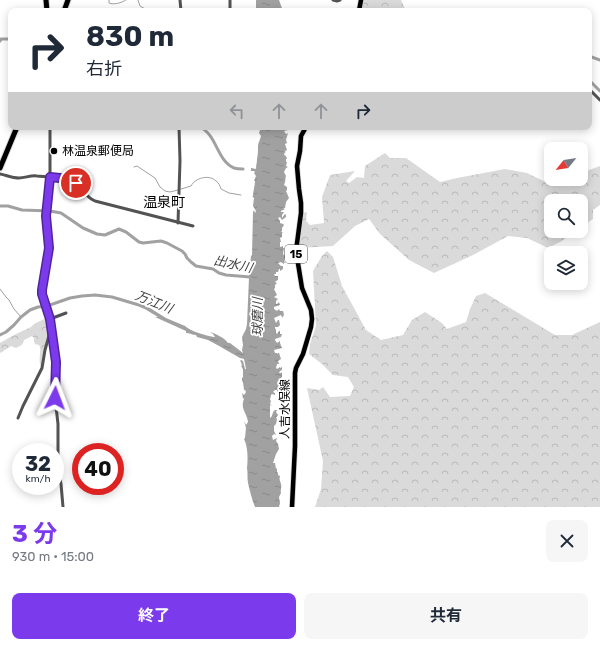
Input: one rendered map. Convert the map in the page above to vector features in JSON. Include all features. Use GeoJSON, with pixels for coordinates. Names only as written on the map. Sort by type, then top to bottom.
{"type":"FeatureCollection","features":[{"type":"Feature","properties":{"kind":"highway"},"geometry":{"type":"LineString","coordinates":[[0,168],[16,130]]}},
{"type":"Feature","properties":{"kind":"main road","name":"人吉水俣線"},"geometry":{"type":"LineString","coordinates":[[292,507],[295,446],[295,373],[303,354],[312,319],[311,310],[302,288],[296,251],[301,213],[297,166],[300,151],[300,136],[304,130]]}},
{"type":"Feature","properties":{"kind":"street"},"geometry":{"type":"LineString","coordinates":[[334,0],[340,0]]}},
{"type":"Feature","properties":{"kind":"street"},"geometry":{"type":"LineString","coordinates":[[592,92],[600,100]]}},
{"type":"Feature","properties":{"kind":"street"},"geometry":{"type":"LineString","coordinates":[[50,130],[50,177],[46,216],[49,248],[42,294],[50,318],[56,367],[55,398],[58,424],[58,469],[62,484],[63,507]]}},
{"type":"Feature","properties":{"kind":"street"},"geometry":{"type":"LineString","coordinates":[[178,223],[180,179],[179,130]]}},
{"type":"Feature","properties":{"kind":"street"},"geometry":{"type":"LineString","coordinates":[[0,174],[21,178],[37,176],[60,178],[81,186],[90,198],[95,201],[193,226]]}},
{"type":"Feature","properties":{"kind":"street"},"geometry":{"type":"LineString","coordinates":[[50,318],[66,313]]}},
{"type":"Feature","properties":{"kind":"street"},"geometry":{"type":"LineString","coordinates":[[18,418],[42,368],[45,350],[50,334],[50,318]]}},
{"type":"Feature","properties":{"kind":"green space"},"geometry":{"type":"Polygon","coordinates":[[[363,0],[401,0],[405,8],[362,8],[363,0]]]}},
{"type":"Feature","properties":{"kind":"green space"},"geometry":{"type":"Polygon","coordinates":[[[385,153],[390,158],[406,158],[440,182],[505,169],[527,173],[544,181],[544,186],[588,186],[588,170],[600,166],[600,205],[593,210],[593,219],[588,222],[588,194],[544,194],[544,238],[566,238],[552,246],[544,246],[527,238],[508,236],[473,255],[434,273],[409,260],[380,234],[369,219],[355,226],[333,246],[298,248],[303,213],[307,212],[306,221],[310,225],[324,223],[322,197],[330,175],[355,171],[346,181],[349,183],[357,177],[364,178],[365,166],[385,153]]]}},
{"type":"Feature","properties":{"kind":"green space"},"geometry":{"type":"Polygon","coordinates":[[[327,251],[333,257],[342,286],[366,330],[381,340],[403,335],[412,320],[425,312],[442,323],[447,329],[466,322],[476,296],[485,293],[555,335],[572,335],[600,322],[600,507],[315,507],[321,489],[323,461],[307,388],[319,390],[323,387],[330,397],[350,396],[354,387],[348,377],[333,375],[309,354],[310,344],[316,326],[313,271],[322,256],[327,251]]]}},
{"type":"Feature","properties":{"kind":"green space"},"geometry":{"type":"Polygon","coordinates":[[[46,318],[49,329],[41,367],[40,347],[39,345],[35,344],[32,336],[24,340],[19,347],[16,348],[11,346],[0,353],[0,343],[46,318]]]}},
{"type":"Feature","properties":{"kind":"water"},"geometry":{"type":"Polygon","coordinates":[[[256,0],[279,0],[282,8],[256,8],[256,0]]]}},
{"type":"Feature","properties":{"kind":"water","name":"球磨川"},"geometry":{"type":"Polygon","coordinates":[[[260,130],[288,130],[284,131],[286,134],[288,133],[286,140],[287,143],[285,144],[287,150],[285,151],[286,153],[285,152],[284,155],[287,159],[286,166],[288,167],[284,172],[286,176],[284,185],[287,187],[286,191],[289,198],[286,202],[285,208],[283,208],[285,209],[281,211],[284,212],[282,218],[285,214],[286,217],[282,220],[280,217],[278,218],[280,223],[284,225],[281,232],[283,232],[282,237],[280,238],[280,247],[283,246],[284,248],[283,254],[285,256],[285,262],[284,264],[281,262],[278,263],[283,266],[283,269],[280,271],[279,269],[276,274],[274,274],[275,276],[278,276],[278,280],[275,282],[277,283],[274,289],[277,295],[274,297],[278,299],[276,304],[279,302],[280,305],[274,307],[274,309],[277,311],[279,309],[280,311],[283,311],[284,315],[282,318],[281,315],[274,318],[276,323],[279,320],[280,325],[275,327],[276,333],[277,334],[280,331],[280,334],[282,334],[281,337],[275,340],[277,343],[280,341],[282,348],[274,350],[275,353],[279,353],[281,359],[278,361],[279,364],[277,364],[276,368],[282,367],[282,370],[279,373],[282,372],[282,377],[280,379],[280,390],[278,393],[277,390],[273,392],[275,395],[271,395],[270,400],[270,404],[272,406],[270,405],[270,418],[275,410],[277,410],[276,412],[278,415],[274,426],[276,435],[274,434],[272,436],[273,440],[277,438],[276,441],[279,449],[273,463],[275,463],[277,473],[278,472],[278,475],[280,476],[281,493],[279,497],[279,507],[255,507],[248,483],[248,461],[244,439],[246,428],[244,421],[246,425],[248,422],[243,408],[244,399],[242,393],[244,395],[246,392],[242,381],[243,369],[240,361],[243,361],[246,369],[244,359],[208,340],[186,333],[186,331],[155,317],[158,317],[138,305],[150,308],[166,318],[198,333],[214,337],[210,332],[218,335],[243,353],[242,337],[247,324],[248,276],[252,255],[253,212],[254,210],[255,213],[256,211],[253,206],[254,198],[252,196],[256,176],[254,171],[251,171],[251,168],[256,169],[258,145],[261,136],[259,133],[260,130]]]}},
{"type":"Feature","properties":{"kind":"waterway"},"geometry":{"type":"LineString","coordinates":[[109,0],[109,3],[113,4],[126,0]]}},
{"type":"Feature","properties":{"kind":"waterway"},"geometry":{"type":"LineString","coordinates":[[138,0],[140,6],[144,8]]}},
{"type":"Feature","properties":{"kind":"waterway"},"geometry":{"type":"LineString","coordinates":[[0,41],[1,39],[8,39]]}},
{"type":"Feature","properties":{"kind":"waterway"},"geometry":{"type":"LineString","coordinates":[[592,57],[600,60]]}},
{"type":"Feature","properties":{"kind":"waterway"},"geometry":{"type":"LineString","coordinates":[[592,83],[600,91]]}},
{"type":"Feature","properties":{"kind":"waterway"},"geometry":{"type":"LineString","coordinates":[[204,130],[210,136],[228,165],[237,169],[243,169]]}},
{"type":"Feature","properties":{"kind":"waterway"},"geometry":{"type":"LineString","coordinates":[[134,167],[137,166],[155,178],[160,187],[165,191],[170,192],[178,190]]}},
{"type":"Feature","properties":{"kind":"waterway"},"geometry":{"type":"LineString","coordinates":[[181,189],[191,186],[199,179],[206,177],[217,182],[221,189],[229,193],[241,195]]}},
{"type":"Feature","properties":{"kind":"waterway","name":"出水川"},"geometry":{"type":"LineString","coordinates":[[0,206],[8,206],[22,210],[61,213],[83,228],[97,234],[105,235],[119,229],[126,232],[139,242],[161,241],[167,243],[182,251],[196,266],[213,269],[226,275],[250,277]]}},
{"type":"Feature","properties":{"kind":"waterway"},"geometry":{"type":"LineString","coordinates":[[0,289],[21,317]]}},
{"type":"Feature","properties":{"kind":"waterway","name":"万江川"},"geometry":{"type":"LineString","coordinates":[[0,335],[6,332],[30,310],[70,298],[95,295],[112,297],[144,307]]}},
{"type":"Feature","properties":{"kind":"place","name":"林温泉郵便局"},"geometry":{"type":"Point","coordinates":[54,151]}},
{"type":"Feature","properties":{"kind":"district","name":"温泉町"},"geometry":{"type":"Point","coordinates":[164,202]}},
{"type":"Feature","properties":{"kind":"route"},"geometry":{"type":"LineString","coordinates":[[55,398],[56,362],[50,319],[42,294],[49,248],[46,216],[50,177],[60,178],[76,183]]}}]}
